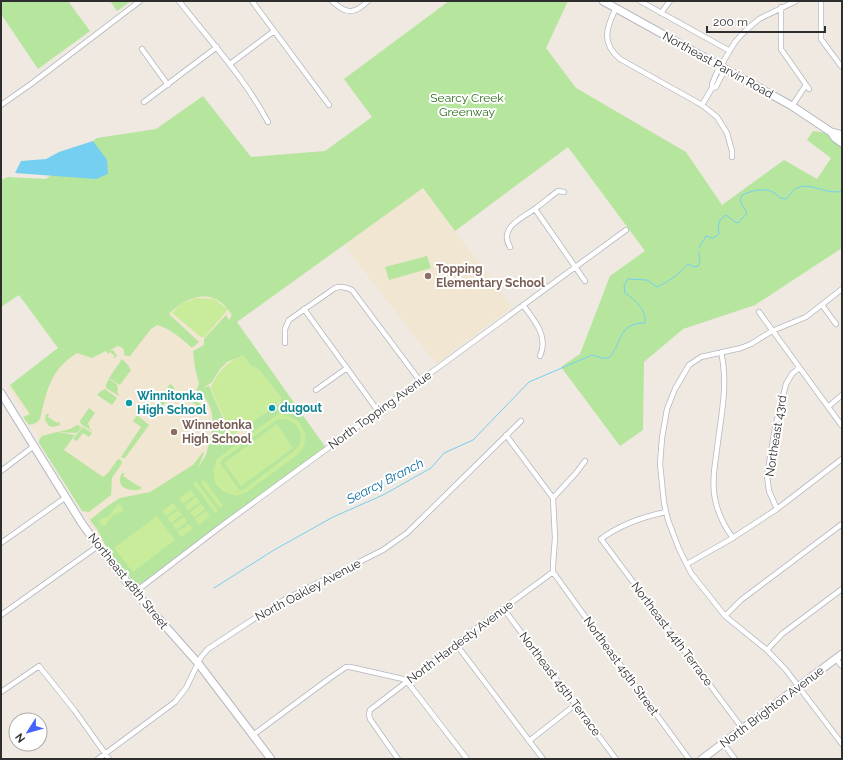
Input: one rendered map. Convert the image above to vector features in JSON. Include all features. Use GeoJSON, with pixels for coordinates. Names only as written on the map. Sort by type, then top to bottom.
{"type":"FeatureCollection","features":[{"type":"Feature","properties":{"kind":"main road","name":"Northeast Parvin Road"},"geometry":{"type":"LineString","coordinates":[[603,1],[792,106],[831,132],[842,135]]}},
{"type":"Feature","properties":{"kind":"main road","name":"Northeast Parvin Road"},"geometry":{"type":"LineString","coordinates":[[831,132],[835,138],[842,143]]}},
{"type":"Feature","properties":{"kind":"main road","name":"Northeast 48th Street"},"geometry":{"type":"LineString","coordinates":[[1,393],[80,522],[135,592],[198,663],[271,759]]}},
{"type":"Feature","properties":{"kind":"main road","name":"North Brighton Avenue"},"geometry":{"type":"LineString","coordinates":[[702,759],[839,657]]}},
{"type":"Feature","properties":{"kind":"street"},"geometry":{"type":"LineString","coordinates":[[1,105],[140,1]]}},
{"type":"Feature","properties":{"kind":"street"},"geometry":{"type":"LineString","coordinates":[[179,1],[230,64],[248,89],[268,122]]}},
{"type":"Feature","properties":{"kind":"street"},"geometry":{"type":"LineString","coordinates":[[252,1],[329,105]]}},
{"type":"Feature","properties":{"kind":"street"},"geometry":{"type":"LineString","coordinates":[[332,1],[343,10],[351,12],[355,11],[368,1]]}},
{"type":"Feature","properties":{"kind":"street"},"geometry":{"type":"LineString","coordinates":[[640,1],[730,51]]}},
{"type":"Feature","properties":{"kind":"street"},"geometry":{"type":"LineString","coordinates":[[662,13],[670,1]]}},
{"type":"Feature","properties":{"kind":"street"},"geometry":{"type":"LineString","coordinates":[[702,105],[737,40],[759,19],[796,1]]}},
{"type":"Feature","properties":{"kind":"street"},"geometry":{"type":"LineString","coordinates":[[821,1],[821,39],[841,66]]}},
{"type":"Feature","properties":{"kind":"street"},"geometry":{"type":"LineString","coordinates":[[781,7],[781,48],[809,89]]}},
{"type":"Feature","properties":{"kind":"street"},"geometry":{"type":"LineString","coordinates":[[616,8],[606,29],[607,38],[615,56],[702,105],[717,117],[724,126],[730,141],[732,157]]}},
{"type":"Feature","properties":{"kind":"street"},"geometry":{"type":"LineString","coordinates":[[230,64],[274,31]]}},
{"type":"Feature","properties":{"kind":"street"},"geometry":{"type":"LineString","coordinates":[[144,102],[217,47]]}},
{"type":"Feature","properties":{"kind":"street"},"geometry":{"type":"LineString","coordinates":[[142,49],[168,84]]}},
{"type":"Feature","properties":{"kind":"street"},"geometry":{"type":"LineString","coordinates":[[792,106],[806,85]]}},
{"type":"Feature","properties":{"kind":"street"},"geometry":{"type":"LineString","coordinates":[[510,247],[507,237],[509,229],[514,222],[558,191],[564,192]]}},
{"type":"Feature","properties":{"kind":"street"},"geometry":{"type":"LineString","coordinates":[[534,209],[585,281]]}},
{"type":"Feature","properties":{"kind":"street","name":"North Topping Avenue"},"geometry":{"type":"LineString","coordinates":[[135,592],[626,230]]}},
{"type":"Feature","properties":{"kind":"street"},"geometry":{"type":"LineString","coordinates":[[284,344],[286,324],[293,317],[335,288],[344,287],[352,290],[420,381]]}},
{"type":"Feature","properties":{"kind":"street"},"geometry":{"type":"LineString","coordinates":[[842,289],[806,317],[772,332],[744,347],[701,357],[689,365],[680,378],[664,421],[661,456],[663,493],[666,512],[676,542],[691,573],[725,616],[767,650],[799,686],[842,744]]}},
{"type":"Feature","properties":{"kind":"street"},"geometry":{"type":"LineString","coordinates":[[524,305],[542,334],[543,344],[540,356]]}},
{"type":"Feature","properties":{"kind":"street"},"geometry":{"type":"LineString","coordinates":[[822,305],[836,324]]}},
{"type":"Feature","properties":{"kind":"street"},"geometry":{"type":"LineString","coordinates":[[304,309],[378,412]]}},
{"type":"Feature","properties":{"kind":"street"},"geometry":{"type":"LineString","coordinates":[[759,312],[772,332],[842,426]]}},
{"type":"Feature","properties":{"kind":"street"},"geometry":{"type":"LineString","coordinates":[[721,352],[725,375],[715,462],[714,493],[720,515],[733,538]]}},
{"type":"Feature","properties":{"kind":"street"},"geometry":{"type":"LineString","coordinates":[[316,390],[347,368]]}},
{"type":"Feature","properties":{"kind":"street","name":"Northeast 43rd"},"geometry":{"type":"LineString","coordinates":[[777,509],[769,491],[767,476],[775,428],[786,384],[792,374],[799,368]]}},
{"type":"Feature","properties":{"kind":"street"},"geometry":{"type":"LineString","coordinates":[[828,407],[842,395]]}},
{"type":"Feature","properties":{"kind":"street","name":"North Oakley Avenue"},"geometry":{"type":"LineString","coordinates":[[98,759],[175,702],[186,688],[201,657],[208,649],[284,600],[383,550],[397,541],[521,421]]}},
{"type":"Feature","properties":{"kind":"street"},"geometry":{"type":"LineString","coordinates":[[506,435],[553,498],[555,538],[553,565],[554,572]]}},
{"type":"Feature","properties":{"kind":"street"},"geometry":{"type":"LineString","coordinates":[[1,471],[34,446]]}},
{"type":"Feature","properties":{"kind":"street"},"geometry":{"type":"LineString","coordinates":[[687,564],[733,538],[777,509],[842,459]]}},
{"type":"Feature","properties":{"kind":"street"},"geometry":{"type":"LineString","coordinates":[[553,498],[585,461]]}},
{"type":"Feature","properties":{"kind":"street"},"geometry":{"type":"LineString","coordinates":[[1,543],[66,497]]}},
{"type":"Feature","properties":{"kind":"street","name":"Northeast 44th Terrace"},"geometry":{"type":"LineString","coordinates":[[666,512],[633,521],[617,528],[601,539],[742,728]]}},
{"type":"Feature","properties":{"kind":"street"},"geometry":{"type":"LineString","coordinates":[[725,616],[741,600],[842,524]]}},
{"type":"Feature","properties":{"kind":"street"},"geometry":{"type":"LineString","coordinates":[[1,615],[98,546]]}},
{"type":"Feature","properties":{"kind":"street","name":"North Hardesty Avenue"},"geometry":{"type":"LineString","coordinates":[[398,759],[370,719],[370,710],[504,608],[554,572]]}},
{"type":"Feature","properties":{"kind":"street","name":"Northeast 45th Street"},"geometry":{"type":"LineString","coordinates":[[554,572],[689,759]]}},
{"type":"Feature","properties":{"kind":"street"},"geometry":{"type":"LineString","coordinates":[[767,650],[782,634],[842,589]]}},
{"type":"Feature","properties":{"kind":"street","name":"Northeast 45th Terrace"},"geometry":{"type":"LineString","coordinates":[[504,608],[616,759]]}},
{"type":"Feature","properties":{"kind":"street"},"geometry":{"type":"LineString","coordinates":[[456,644],[543,759]]}},
{"type":"Feature","properties":{"kind":"street"},"geometry":{"type":"LineString","coordinates":[[839,657],[842,666]]}},
{"type":"Feature","properties":{"kind":"street"},"geometry":{"type":"LineString","coordinates":[[1,692],[39,666],[75,711],[109,759]]}},
{"type":"Feature","properties":{"kind":"street"},"geometry":{"type":"LineString","coordinates":[[253,735],[346,667],[403,679],[467,759]]}},
{"type":"Feature","properties":{"kind":"street"},"geometry":{"type":"LineString","coordinates":[[529,741],[575,705]]}},
{"type":"Feature","properties":{"kind":"street"},"geometry":{"type":"LineString","coordinates":[[723,743],[735,759]]}},
{"type":"Feature","properties":{"kind":"shaded area","name":"Topping Elementary School"},"geometry":{"type":"Polygon","coordinates":[[[423,188],[512,307],[436,364],[344,245],[423,188]]]}},
{"type":"Feature","properties":{"kind":"shaded area","name":"Winnetonka High School"},"geometry":{"type":"Polygon","coordinates":[[[185,248],[326,448],[137,585],[98,536],[8,387],[185,248]]]}},
{"type":"Feature","properties":{"kind":"green space"},"geometry":{"type":"Polygon","coordinates":[[[1,1],[68,1],[90,31],[38,69],[1,14],[1,1]]]}},
{"type":"Feature","properties":{"kind":"green space"},"geometry":{"type":"Polygon","coordinates":[[[110,1],[131,1],[117,11],[110,1]]]}},
{"type":"Feature","properties":{"kind":"green space","name":"Searcy Creek Greenway"},"geometry":{"type":"Polygon","coordinates":[[[449,1],[568,1],[546,48],[576,88],[686,152],[722,205],[784,160],[817,179],[831,158],[807,140],[813,131],[842,135],[842,248],[755,305],[683,329],[644,362],[643,430],[620,446],[561,367],[580,354],[610,276],[645,251],[568,147],[455,231],[423,188],[237,322],[326,448],[137,586],[108,550],[97,529],[90,520],[120,498],[150,492],[193,465],[203,452],[204,453],[198,468],[206,455],[209,444],[217,445],[229,438],[231,439],[235,437],[239,442],[252,433],[247,425],[280,403],[281,397],[259,370],[251,366],[243,355],[227,362],[220,369],[211,383],[203,388],[209,386],[230,434],[216,444],[209,442],[212,432],[212,416],[210,406],[200,390],[196,392],[199,384],[193,351],[204,345],[204,339],[226,315],[229,320],[232,315],[222,303],[208,297],[194,298],[187,301],[169,314],[199,342],[192,348],[172,332],[157,325],[151,329],[130,356],[124,355],[123,349],[118,346],[108,351],[113,350],[117,356],[115,358],[113,358],[115,356],[110,352],[108,354],[106,351],[92,358],[77,353],[61,366],[55,374],[45,399],[40,419],[36,423],[29,425],[23,417],[30,414],[10,385],[58,348],[19,295],[1,307],[1,180],[8,177],[46,179],[97,138],[156,129],[203,96],[251,157],[325,151],[372,117],[344,79],[449,1]]]}},
{"type":"Feature","properties":{"kind":"green space"},"geometry":{"type":"Polygon","coordinates":[[[427,256],[431,268],[389,280],[385,267],[427,256]]]}},
{"type":"Feature","properties":{"kind":"green space"},"geometry":{"type":"Polygon","coordinates":[[[196,298],[214,299],[228,309],[205,337],[201,337],[172,313],[181,304],[196,298]]]}},
{"type":"Feature","properties":{"kind":"green space"},"geometry":{"type":"Polygon","coordinates":[[[243,355],[251,366],[259,370],[281,397],[280,402],[232,436],[211,387],[217,376],[224,368],[232,361],[243,355]]]}},
{"type":"Feature","properties":{"kind":"green space"},"geometry":{"type":"Polygon","coordinates":[[[122,359],[131,370],[120,385],[109,378],[122,359]]]}},
{"type":"Feature","properties":{"kind":"green space"},"geometry":{"type":"Polygon","coordinates":[[[109,379],[117,384],[119,396],[106,388],[106,384],[109,379]]]}},
{"type":"Feature","properties":{"kind":"green space"},"geometry":{"type":"Polygon","coordinates":[[[170,384],[175,389],[154,418],[142,408],[147,401],[149,402],[148,406],[154,406],[170,384]]]}},
{"type":"Feature","properties":{"kind":"green space"},"geometry":{"type":"Polygon","coordinates":[[[105,389],[117,398],[112,405],[97,395],[105,389]]]}},
{"type":"Feature","properties":{"kind":"green space"},"geometry":{"type":"Polygon","coordinates":[[[189,396],[203,407],[202,410],[199,410],[200,408],[188,399],[187,401],[185,398],[189,396]]]}},
{"type":"Feature","properties":{"kind":"green space"},"geometry":{"type":"Polygon","coordinates":[[[89,408],[95,413],[88,423],[93,432],[81,424],[80,421],[89,408]]]}},
{"type":"Feature","properties":{"kind":"green space"},"geometry":{"type":"Polygon","coordinates":[[[285,409],[287,412],[283,415],[296,420],[304,430],[305,443],[297,455],[247,492],[237,496],[224,492],[215,483],[213,469],[217,459],[285,409]],[[284,419],[277,420],[223,459],[220,463],[240,491],[298,448],[301,434],[297,426],[284,419]]]}},
{"type":"Feature","properties":{"kind":"green space"},"geometry":{"type":"Polygon","coordinates":[[[46,414],[49,414],[48,417],[57,423],[59,421],[60,425],[53,427],[49,426],[45,420],[46,414]]]}},
{"type":"Feature","properties":{"kind":"green space"},"geometry":{"type":"Polygon","coordinates":[[[137,415],[149,425],[125,458],[122,458],[121,457],[141,427],[133,421],[137,415]]]}},
{"type":"Feature","properties":{"kind":"green space"},"geometry":{"type":"Polygon","coordinates":[[[277,424],[293,448],[241,486],[224,463],[277,424]]]}},
{"type":"Feature","properties":{"kind":"green space"},"geometry":{"type":"Polygon","coordinates":[[[77,425],[82,427],[77,433],[58,432],[70,429],[77,425]]]}},
{"type":"Feature","properties":{"kind":"green space"},"geometry":{"type":"Polygon","coordinates":[[[83,427],[92,433],[89,437],[83,433],[77,441],[73,439],[83,427]]]}},
{"type":"Feature","properties":{"kind":"green space"},"geometry":{"type":"Polygon","coordinates":[[[57,432],[75,435],[64,450],[103,477],[108,473],[118,459],[121,460],[122,463],[112,478],[111,495],[89,512],[82,511],[39,443],[42,436],[57,432]]]}},
{"type":"Feature","properties":{"kind":"green space"},"geometry":{"type":"Polygon","coordinates":[[[122,473],[125,473],[123,476],[140,487],[141,485],[141,489],[132,490],[124,488],[120,482],[122,473]]]}},
{"type":"Feature","properties":{"kind":"green space"},"geometry":{"type":"Polygon","coordinates":[[[204,480],[223,506],[220,508],[201,483],[204,480]]]}},
{"type":"Feature","properties":{"kind":"green space"},"geometry":{"type":"Polygon","coordinates":[[[196,481],[218,511],[215,513],[193,483],[196,481]]]}},
{"type":"Feature","properties":{"kind":"green space"},"geometry":{"type":"Polygon","coordinates":[[[191,490],[195,495],[183,504],[179,498],[191,490]]]}},
{"type":"Feature","properties":{"kind":"green space"},"geometry":{"type":"Polygon","coordinates":[[[196,497],[200,502],[188,511],[185,505],[196,497]]]}},
{"type":"Feature","properties":{"kind":"green space"},"geometry":{"type":"Polygon","coordinates":[[[173,503],[177,508],[166,516],[162,511],[173,503]]]}},
{"type":"Feature","properties":{"kind":"green space"},"geometry":{"type":"Polygon","coordinates":[[[118,504],[122,507],[123,511],[113,515],[105,526],[101,525],[99,520],[109,516],[118,504]]]}},
{"type":"Feature","properties":{"kind":"green space"},"geometry":{"type":"Polygon","coordinates":[[[201,504],[205,509],[194,518],[190,512],[201,504]]]}},
{"type":"Feature","properties":{"kind":"green space"},"geometry":{"type":"Polygon","coordinates":[[[178,510],[182,515],[171,523],[167,518],[178,510]]]}},
{"type":"Feature","properties":{"kind":"green space"},"geometry":{"type":"Polygon","coordinates":[[[206,511],[210,516],[199,525],[195,519],[206,511]]]}},
{"type":"Feature","properties":{"kind":"green space"},"geometry":{"type":"Polygon","coordinates":[[[157,516],[175,540],[133,572],[114,548],[157,516]]]}},
{"type":"Feature","properties":{"kind":"green space"},"geometry":{"type":"Polygon","coordinates":[[[184,517],[187,522],[176,530],[172,525],[184,517]]]}},
{"type":"Feature","properties":{"kind":"green space"},"geometry":{"type":"Polygon","coordinates":[[[189,524],[193,529],[181,537],[177,532],[189,524]]]}},
{"type":"Feature","properties":{"kind":"water"},"geometry":{"type":"Polygon","coordinates":[[[93,141],[107,160],[108,174],[96,179],[15,173],[21,161],[46,159],[59,152],[93,141]]]}},
{"type":"Feature","properties":{"kind":"waterway","name":"Searcy Branch"},"geometry":{"type":"LineString","coordinates":[[699,248],[706,236],[712,238],[717,236],[719,233],[718,227],[720,220],[726,215],[738,223],[747,213],[740,201],[742,195],[752,191],[767,190],[776,194],[780,198],[786,199],[795,189],[806,186],[830,192],[842,191]]}},
{"type":"Feature","properties":{"kind":"waterway","name":"Searcy Branch"},"geometry":{"type":"LineString","coordinates":[[214,588],[274,550],[333,517],[383,495],[431,468],[444,453],[473,440],[529,382],[592,355],[602,358],[609,358],[625,330],[630,326],[645,323],[642,309],[625,293],[624,285],[628,279],[647,280],[657,287],[666,283],[688,264],[694,267],[698,266],[700,261],[699,253]]}},
{"type":"Feature","properties":{"kind":"place","name":"Topping Elementary School"},"geometry":{"type":"Point","coordinates":[428,276]}},
{"type":"Feature","properties":{"kind":"place","name":"Winnitonka High School"},"geometry":{"type":"Point","coordinates":[129,403]}},
{"type":"Feature","properties":{"kind":"place","name":"dugout"},"geometry":{"type":"Point","coordinates":[272,408]}},
{"type":"Feature","properties":{"kind":"place","name":"Winnetonka High School"},"geometry":{"type":"Point","coordinates":[174,432]}}]}
